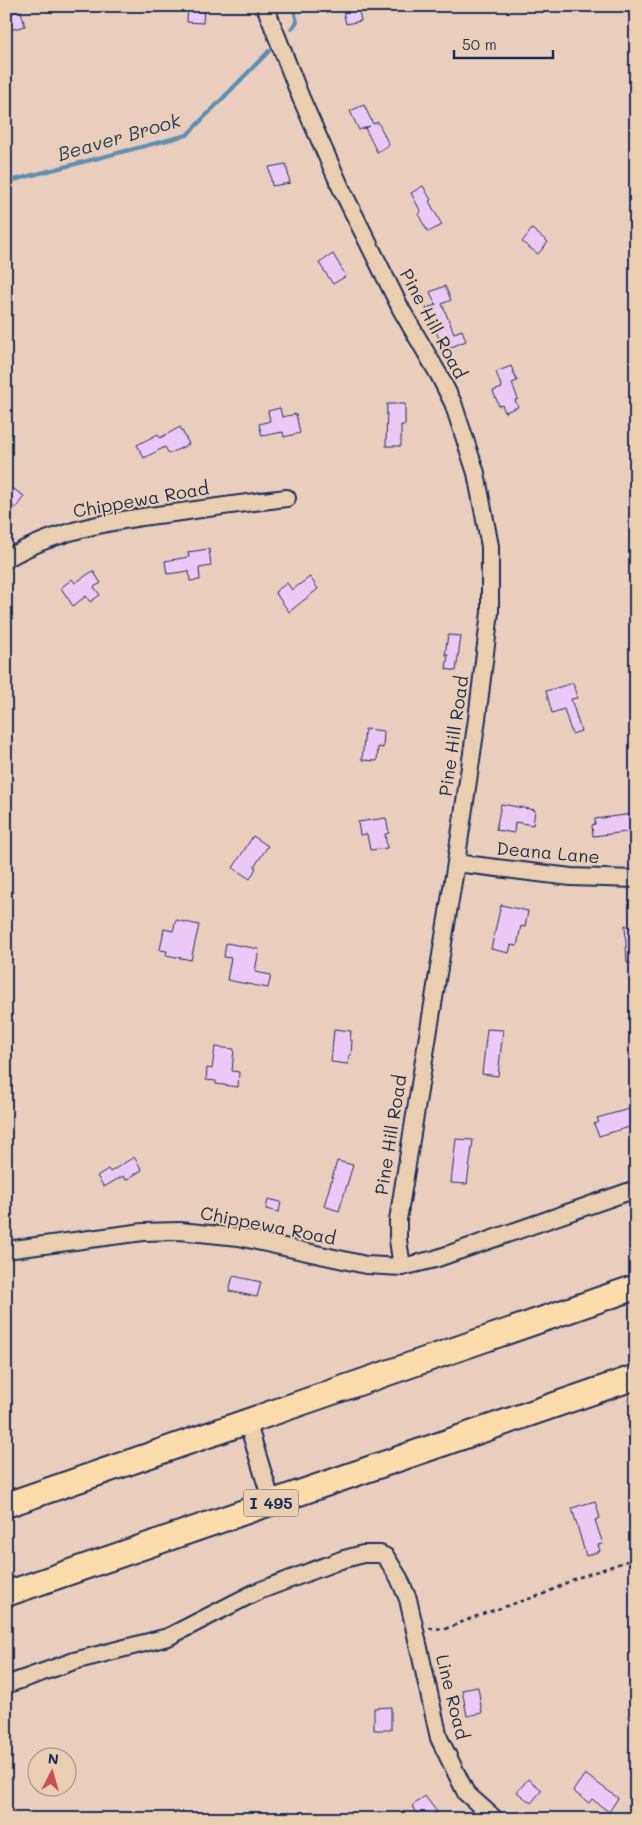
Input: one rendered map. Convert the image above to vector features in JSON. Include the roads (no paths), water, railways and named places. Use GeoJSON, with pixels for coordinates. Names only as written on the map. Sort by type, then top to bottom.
{"type":"FeatureCollection","features":[{"type":"Feature","properties":{"kind":"highway"},"geometry":{"type":"LineString","coordinates":[[6,1505],[636,1287]]}},
{"type":"Feature","properties":{"kind":"highway","name":"I 495"},"geometry":{"type":"LineString","coordinates":[[6,1594],[636,1377]]}},
{"type":"Feature","properties":{"kind":"street","name":"Pine Hill Road"},"geometry":{"type":"LineString","coordinates":[[265,6],[301,98],[341,188],[402,310],[435,368],[452,403],[469,448],[482,498],[490,546],[490,612],[456,864],[398,1220],[398,1240],[402,1267]]}},
{"type":"Feature","properties":{"kind":"street","name":"Chippewa Road"},"geometry":{"type":"LineString","coordinates":[[6,559],[20,551],[60,535],[120,520],[287,498]]}},
{"type":"Feature","properties":{"kind":"street","name":"Deana Lane"},"geometry":{"type":"LineString","coordinates":[[456,864],[571,877],[636,878]]}},
{"type":"Feature","properties":{"kind":"street"},"geometry":{"type":"LineString","coordinates":[[402,1267],[435,1259],[636,1189]]}},
{"type":"Feature","properties":{"kind":"street","name":"Chippewa Road"},"geometry":{"type":"LineString","coordinates":[[6,1250],[143,1232],[180,1230],[239,1237],[366,1265],[402,1267]]}},
{"type":"Feature","properties":{"kind":"street"},"geometry":{"type":"LineString","coordinates":[[247,1421],[272,1503]]}},
{"type":"Feature","properties":{"kind":"street","name":"Line Road"},"geometry":{"type":"LineString","coordinates":[[6,1685],[74,1661],[168,1637],[256,1592],[341,1560],[362,1554],[380,1554],[386,1557],[399,1578],[408,1599],[439,1738],[466,1793],[495,1819]]}},
{"type":"Feature","properties":{"kind":"waterway","name":"Beaver Brook"},"geometry":{"type":"LineString","coordinates":[[291,29],[297,22],[293,6]]}},
{"type":"Feature","properties":{"kind":"waterway","name":"Beaver Brook"},"geometry":{"type":"LineString","coordinates":[[6,182],[187,135],[269,51]]}}]}
